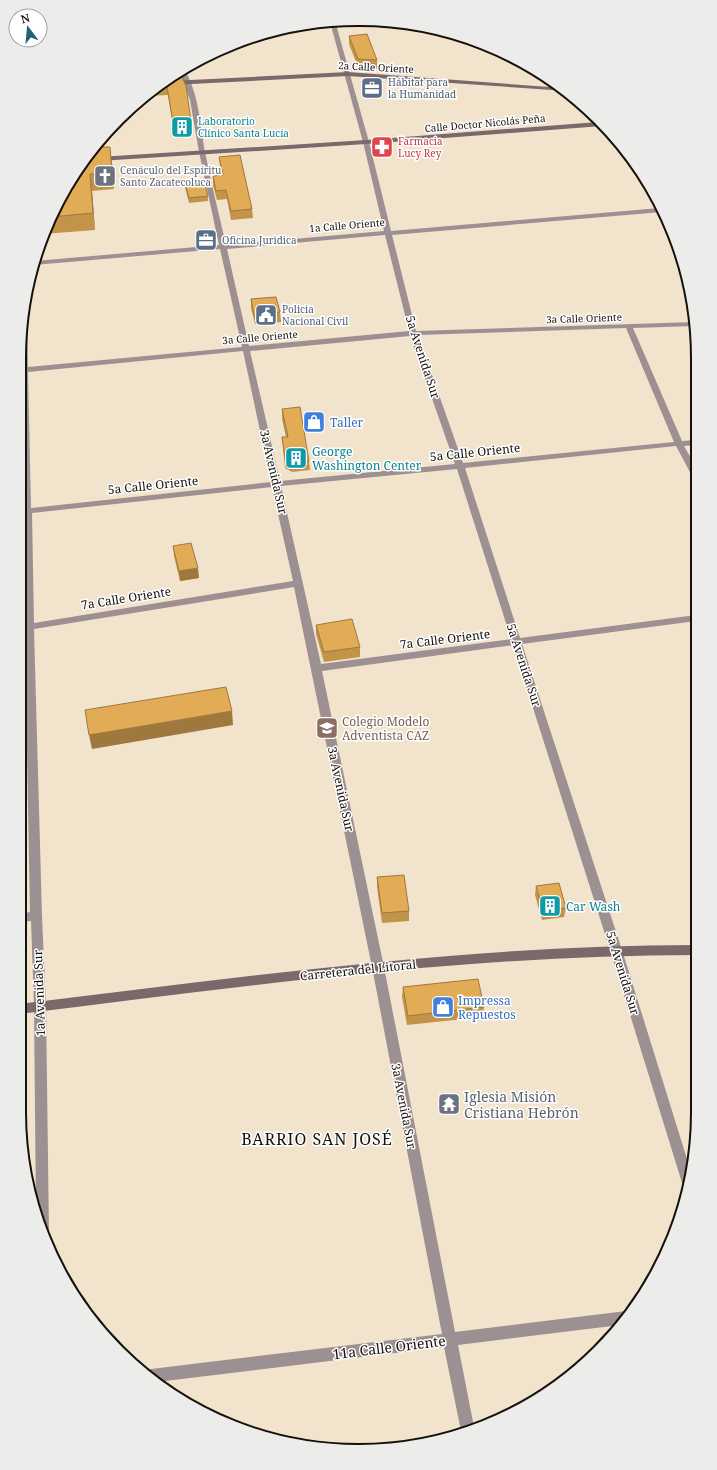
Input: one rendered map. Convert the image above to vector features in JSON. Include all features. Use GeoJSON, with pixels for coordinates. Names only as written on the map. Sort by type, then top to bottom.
{"type":"FeatureCollection","features":[{"type":"Feature","properties":{"kind":"main road","name":"2a Calle Oriente"},"geometry":{"type":"LineString","coordinates":[[172,83],[348,74],[553,89]]}},
{"type":"Feature","properties":{"kind":"main road","name":"Calle Doctor Nicolás Peña"},"geometry":{"type":"LineString","coordinates":[[92,160],[366,142],[595,124]]}},
{"type":"Feature","properties":{"kind":"main road","name":"Carretera del Litoral"},"geometry":{"type":"LineString","coordinates":[[26,1008],[378,967],[616,950],[691,950]]}},
{"type":"Feature","properties":{"kind":"street","name":"5a Avenida Sur"},"geometry":{"type":"LineString","coordinates":[[335,27],[366,142],[413,333],[460,466],[518,643],[616,950],[685,1174]]}},
{"type":"Feature","properties":{"kind":"street","name":"3a Avenida Sur"},"geometry":{"type":"LineString","coordinates":[[185,75],[189,82],[202,152],[317,668],[378,967],[466,1426]]}},
{"type":"Feature","properties":{"kind":"street","name":"1a Calle Oriente"},"geometry":{"type":"LineString","coordinates":[[41,262],[657,210]]}},
{"type":"Feature","properties":{"kind":"street","name":"3a Calle Oriente"},"geometry":{"type":"LineString","coordinates":[[26,370],[413,333],[689,324]]}},
{"type":"Feature","properties":{"kind":"street"},"geometry":{"type":"LineString","coordinates":[[629,327],[679,444],[691,467]]}},
{"type":"Feature","properties":{"kind":"street","name":"5a Calle Oriente"},"geometry":{"type":"LineString","coordinates":[[26,511],[691,443]]}},
{"type":"Feature","properties":{"kind":"street","name":"1a Avenida Sur"},"geometry":{"type":"LineString","coordinates":[[26,570],[40,1006],[43,1214]]}},
{"type":"Feature","properties":{"kind":"street","name":"7a Calle Oriente"},"geometry":{"type":"LineString","coordinates":[[29,628],[298,583]]}},
{"type":"Feature","properties":{"kind":"street","name":"7a Calle Oriente"},"geometry":{"type":"LineString","coordinates":[[317,668],[518,643],[691,619]]}},
{"type":"Feature","properties":{"kind":"street"},"geometry":{"type":"LineString","coordinates":[[26,694],[31,694]]}},
{"type":"Feature","properties":{"kind":"street"},"geometry":{"type":"LineString","coordinates":[[26,917],[36,916]]}},
{"type":"Feature","properties":{"kind":"street","name":"11a Calle Oriente"},"geometry":{"type":"LineString","coordinates":[[156,1375],[618,1319]]}},
{"type":"Feature","properties":{"kind":"building"},"geometry":{"type":"Polygon","coordinates":[[[367,34],[377,60],[358,59],[349,36],[367,34]]]}},
{"type":"Feature","properties":{"kind":"building"},"geometry":{"type":"Polygon","coordinates":[[[182,77],[186,86],[191,121],[173,122],[167,87],[182,77]]]}},
{"type":"Feature","properties":{"kind":"building"},"geometry":{"type":"Polygon","coordinates":[[[102,147],[110,147],[112,173],[90,174],[93,213],[58,216],[82,174],[95,156],[102,147]]]}},
{"type":"Feature","properties":{"kind":"building"},"geometry":{"type":"Polygon","coordinates":[[[240,155],[252,209],[231,211],[226,190],[216,191],[213,176],[223,175],[219,157],[240,155]]]}},
{"type":"Feature","properties":{"kind":"building"},"geometry":{"type":"Polygon","coordinates":[[[204,181],[208,196],[189,198],[185,183],[204,181]]]}},
{"type":"Feature","properties":{"kind":"building"},"geometry":{"type":"Polygon","coordinates":[[[276,297],[280,312],[254,315],[251,299],[276,297]]]}},
{"type":"Feature","properties":{"kind":"building"},"geometry":{"type":"Polygon","coordinates":[[[300,407],[309,461],[292,462],[285,459],[282,437],[288,437],[282,409],[300,407]]]}},
{"type":"Feature","properties":{"kind":"building"},"geometry":{"type":"Polygon","coordinates":[[[191,543],[198,568],[179,571],[173,546],[191,543]]]}},
{"type":"Feature","properties":{"kind":"building"},"geometry":{"type":"Polygon","coordinates":[[[352,619],[360,647],[324,652],[316,625],[352,619]]]}},
{"type":"Feature","properties":{"kind":"building"},"geometry":{"type":"Polygon","coordinates":[[[226,687],[232,711],[89,735],[85,710],[226,687]]]}},
{"type":"Feature","properties":{"kind":"building"},"geometry":{"type":"Polygon","coordinates":[[[404,875],[409,911],[382,913],[377,877],[404,875]]]}},
{"type":"Feature","properties":{"kind":"building"},"geometry":{"type":"Polygon","coordinates":[[[559,883],[566,908],[543,910],[536,886],[559,883]]]}},
{"type":"Feature","properties":{"kind":"building","name":"Impressa Repuestos"},"geometry":{"type":"Polygon","coordinates":[[[478,979],[484,1007],[408,1016],[403,987],[478,979]]]}},
{"type":"Feature","properties":{"kind":"place","name":"Hábitat para la Humanidad"},"geometry":{"type":"Point","coordinates":[372,88]}},
{"type":"Feature","properties":{"kind":"place","name":"Laboratorio Clínico Santa Lucía"},"geometry":{"type":"Point","coordinates":[182,127]}},
{"type":"Feature","properties":{"kind":"place","name":"Farmacia Lucy Rey"},"geometry":{"type":"Point","coordinates":[382,147]}},
{"type":"Feature","properties":{"kind":"place","name":"Cenáculo del Espíritu Santo Zacatecoluca"},"geometry":{"type":"Point","coordinates":[105,176]}},
{"type":"Feature","properties":{"kind":"place","name":"Oficina Juridica"},"geometry":{"type":"Point","coordinates":[206,240]}},
{"type":"Feature","properties":{"kind":"place","name":"Policia Nacional Civil"},"geometry":{"type":"Point","coordinates":[266,315]}},
{"type":"Feature","properties":{"kind":"place","name":"Taller"},"geometry":{"type":"Point","coordinates":[314,422]}},
{"type":"Feature","properties":{"kind":"place","name":"George Washington Center"},"geometry":{"type":"Point","coordinates":[296,458]}},
{"type":"Feature","properties":{"kind":"place","name":"Colegio Modelo Adventista CAZ"},"geometry":{"type":"Point","coordinates":[327,728]}},
{"type":"Feature","properties":{"kind":"place","name":"Car Wash"},"geometry":{"type":"Point","coordinates":[550,906]}},
{"type":"Feature","properties":{"kind":"place","name":"Impressa Repuestos"},"geometry":{"type":"Point","coordinates":[443,1007]}},
{"type":"Feature","properties":{"kind":"place","name":"Iglesia Misión Cristiana Hebrón"},"geometry":{"type":"Point","coordinates":[449,1104]}},
{"type":"Feature","properties":{"kind":"district","name":"BARRIO SAN JOSÉ"},"geometry":{"type":"Point","coordinates":[317,1139]}}]}
